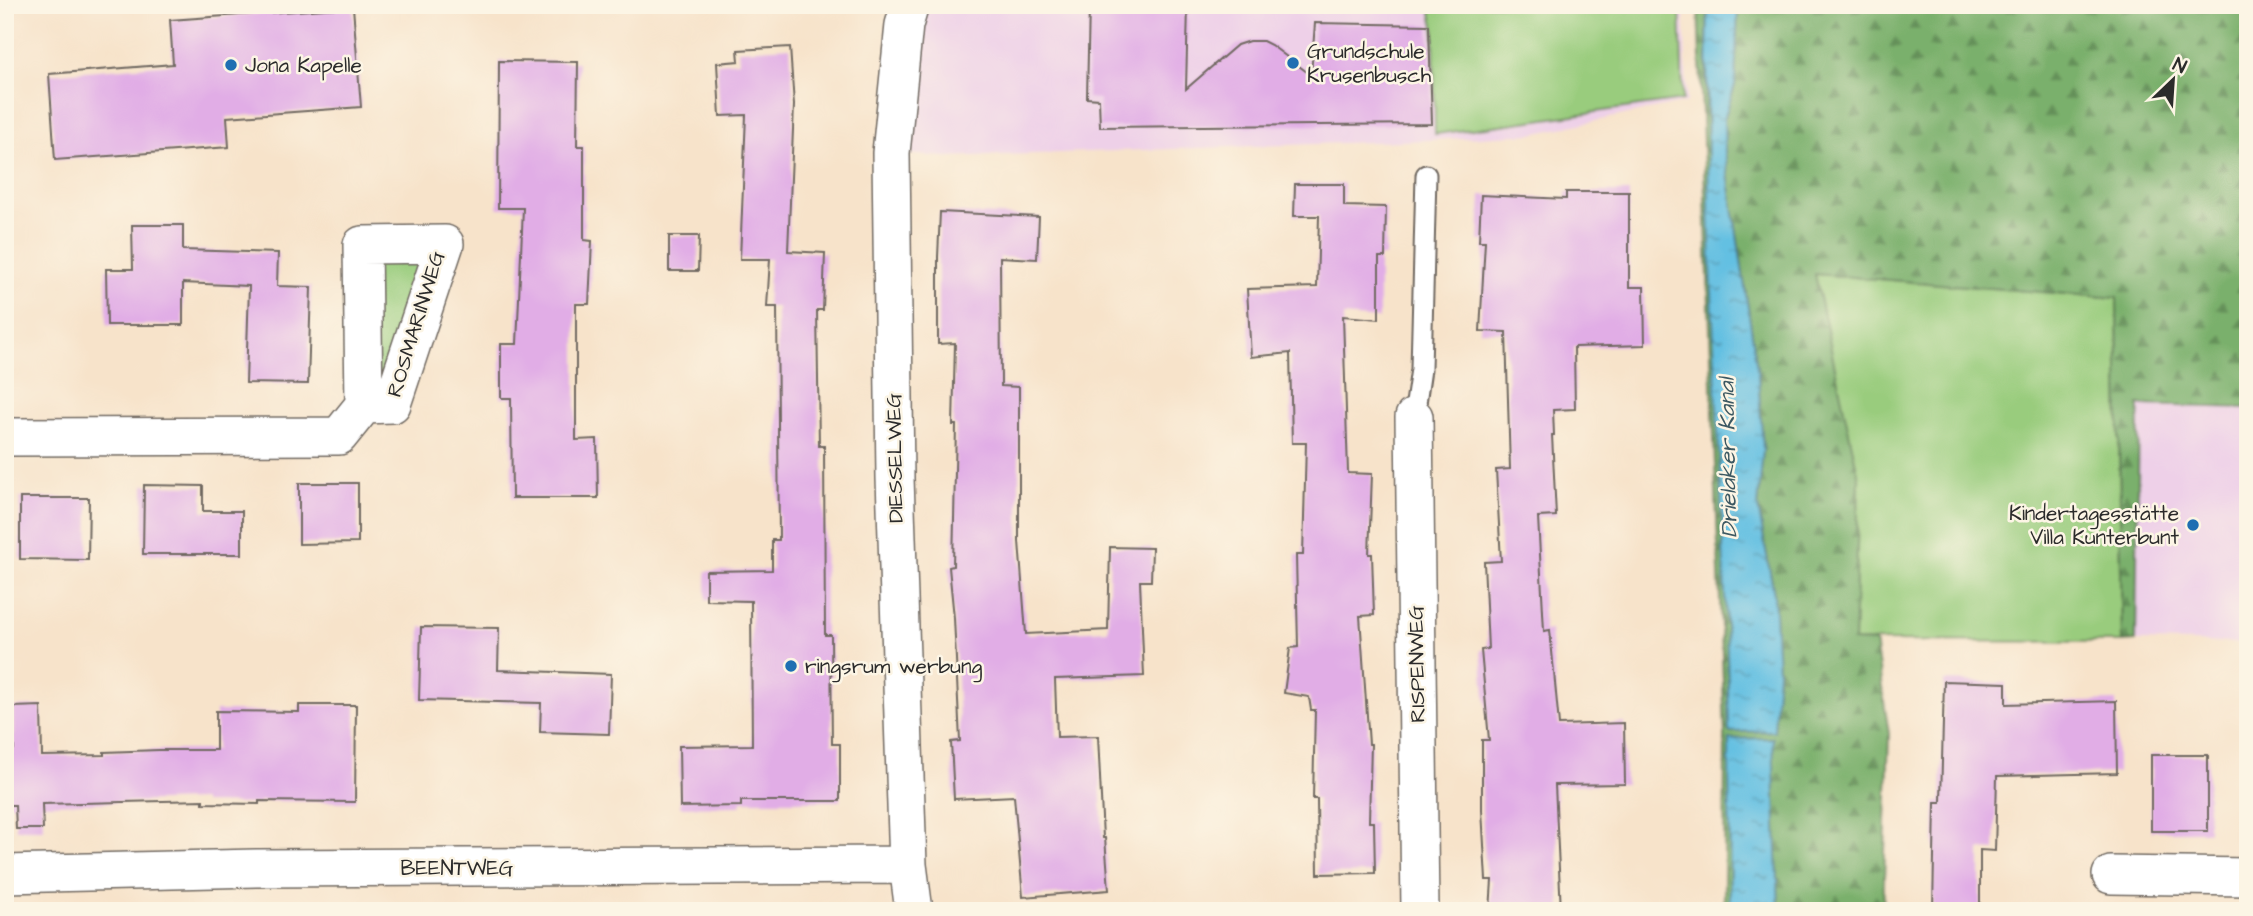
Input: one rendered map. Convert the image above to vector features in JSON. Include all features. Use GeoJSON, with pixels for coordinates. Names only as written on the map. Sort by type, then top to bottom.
{"type":"FeatureCollection","features":[{"type":"Feature","properties":{"kind":"street","name":"DIESSELWEG"},"geometry":{"type":"LineString","coordinates":[[909,5],[904,25],[891,153],[895,478],[908,864],[914,911]]}},
{"type":"Feature","properties":{"kind":"street","name":"ROSMARINWEG"},"geometry":{"type":"LineString","coordinates":[[5,437],[339,436],[364,405]]}},
{"type":"Feature","properties":{"kind":"street","name":"RISPENWEG"},"geometry":{"type":"LineString","coordinates":[[1414,417],[1420,911]]}},
{"type":"Feature","properties":{"kind":"street","name":"BEENTWEG"},"geometry":{"type":"LineString","coordinates":[[5,874],[257,868],[908,864]]}},
{"type":"Feature","properties":{"kind":"street"},"geometry":{"type":"LineString","coordinates":[[2111,875],[2248,877]]}},
{"type":"Feature","properties":{"kind":"lane"},"geometry":{"type":"LineString","coordinates":[[1414,417],[1421,369],[1426,175]]}},
{"type":"Feature","properties":{"kind":"shaded area","name":"Grundschule Krusenbusch"},"geometry":{"type":"Polygon","coordinates":[[[910,5],[1684,5],[1687,102],[1532,134],[946,157],[891,153],[910,5]]]}},
{"type":"Feature","properties":{"kind":"shaded area","name":"Kindertagesstätte Villa Kunterbunt"},"geometry":{"type":"Polygon","coordinates":[[[2139,405],[2248,408],[2248,643],[2136,641],[2139,405]]]}},
{"type":"Feature","properties":{"kind":"green space"},"geometry":{"type":"Polygon","coordinates":[[[1429,5],[1680,5],[1683,100],[1435,134],[1434,25],[1429,5]]]}},
{"type":"Feature","properties":{"kind":"green space"},"geometry":{"type":"Polygon","coordinates":[[[1698,5],[1708,5],[1706,98],[1729,732],[1774,731],[1778,671],[1774,594],[1758,507],[1763,449],[1758,375],[1725,154],[1724,119],[1735,85],[1738,5],[2248,5],[2248,408],[2139,405],[2136,641],[2122,642],[2117,298],[1815,274],[1859,479],[1854,641],[1875,642],[1889,734],[1883,911],[1779,911],[1772,738],[1729,739],[1730,911],[1724,911],[1725,735],[1698,5]]]}},
{"type":"Feature","properties":{"kind":"green space"},"geometry":{"type":"Polygon","coordinates":[[[445,244],[392,404],[364,405],[362,245],[445,244]]]}},
{"type":"Feature","properties":{"kind":"green space"},"geometry":{"type":"Polygon","coordinates":[[[1814,274],[2117,298],[2122,642],[1854,641],[1859,479],[1814,274]]]}},
{"type":"Feature","properties":{"kind":"water","name":"Drielaker Kanal"},"geometry":{"type":"Polygon","coordinates":[[[1708,5],[1738,5],[1735,85],[1724,119],[1725,154],[1758,375],[1763,449],[1758,507],[1774,594],[1778,671],[1774,731],[1729,732],[1711,278],[1708,5]]]}},
{"type":"Feature","properties":{"kind":"water"},"geometry":{"type":"Polygon","coordinates":[[[1773,738],[1779,911],[1730,911],[1729,739],[1773,738]]]}},
{"type":"Feature","properties":{"kind":"building"},"geometry":{"type":"Polygon","coordinates":[[[1089,5],[1188,5],[1186,89],[1237,45],[1249,41],[1263,41],[1271,45],[1311,75],[1315,23],[1429,25],[1432,124],[1100,127],[1099,99],[1087,98],[1089,5]]]}},
{"type":"Feature","properties":{"kind":"building"},"geometry":{"type":"Polygon","coordinates":[[[353,7],[361,107],[227,117],[229,147],[55,160],[49,74],[173,64],[170,20],[353,7]]]}},
{"type":"Feature","properties":{"kind":"building"},"geometry":{"type":"Polygon","coordinates":[[[790,47],[794,105],[788,251],[825,253],[823,310],[817,310],[819,446],[824,446],[825,635],[831,635],[832,744],[840,744],[840,801],[741,801],[741,806],[680,807],[679,746],[752,745],[751,601],[706,600],[706,571],[772,570],[772,540],[779,540],[777,307],[767,307],[770,259],[740,259],[746,115],[720,116],[717,63],[739,61],[738,50],[790,47]]]}},
{"type":"Feature","properties":{"kind":"building"},"geometry":{"type":"Polygon","coordinates":[[[499,61],[578,62],[577,146],[584,146],[584,240],[592,241],[589,304],[576,304],[576,440],[597,439],[598,498],[512,498],[511,398],[501,398],[501,344],[517,344],[523,208],[498,208],[499,61]]]}},
{"type":"Feature","properties":{"kind":"building"},"geometry":{"type":"Polygon","coordinates":[[[1295,184],[1344,184],[1344,206],[1386,207],[1385,257],[1379,257],[1379,319],[1343,316],[1348,473],[1372,474],[1369,554],[1372,554],[1374,615],[1360,616],[1371,744],[1369,822],[1374,822],[1375,873],[1318,874],[1317,799],[1313,799],[1315,710],[1311,710],[1309,697],[1284,693],[1290,648],[1298,647],[1296,555],[1303,555],[1306,443],[1292,443],[1290,353],[1251,357],[1247,289],[1317,287],[1319,216],[1294,216],[1295,184]]]}},
{"type":"Feature","properties":{"kind":"building"},"geometry":{"type":"Polygon","coordinates":[[[1566,192],[1629,192],[1629,287],[1644,287],[1645,345],[1574,347],[1575,409],[1553,410],[1556,516],[1538,517],[1544,631],[1550,630],[1559,725],[1624,723],[1625,784],[1555,785],[1561,911],[1490,911],[1492,880],[1486,880],[1482,810],[1482,740],[1489,740],[1481,650],[1488,649],[1484,562],[1501,561],[1496,470],[1510,469],[1506,332],[1480,331],[1485,241],[1479,241],[1481,195],[1566,199],[1566,192]]]}},
{"type":"Feature","properties":{"kind":"building"},"geometry":{"type":"Polygon","coordinates":[[[940,212],[1039,217],[1037,259],[1000,257],[1001,386],[1019,387],[1019,541],[1026,634],[1108,630],[1110,547],[1152,548],[1151,581],[1140,581],[1144,676],[1055,679],[1057,737],[1098,736],[1103,838],[1109,890],[1023,897],[1014,796],[954,799],[951,742],[960,741],[949,567],[953,566],[955,343],[938,344],[940,212]]]}},
{"type":"Feature","properties":{"kind":"building"},"geometry":{"type":"Polygon","coordinates":[[[132,225],[183,225],[183,250],[278,253],[277,286],[311,287],[308,384],[246,383],[249,286],[183,283],[183,325],[107,325],[106,269],[133,269],[132,225]]]}},
{"type":"Feature","properties":{"kind":"building"},"geometry":{"type":"Polygon","coordinates":[[[669,236],[699,236],[698,271],[669,271],[669,236]]]}},
{"type":"Feature","properties":{"kind":"building"},"geometry":{"type":"Polygon","coordinates":[[[299,483],[358,483],[358,543],[299,544],[299,483]]]}},
{"type":"Feature","properties":{"kind":"building"},"geometry":{"type":"Polygon","coordinates":[[[144,485],[203,486],[203,511],[242,511],[242,554],[143,554],[144,485]]]}},
{"type":"Feature","properties":{"kind":"building"},"geometry":{"type":"Polygon","coordinates":[[[20,498],[89,498],[88,560],[20,559],[20,498]]]}},
{"type":"Feature","properties":{"kind":"building"},"geometry":{"type":"Polygon","coordinates":[[[421,627],[499,628],[498,670],[611,674],[609,734],[540,732],[541,703],[419,700],[421,627]]]}},
{"type":"Feature","properties":{"kind":"building"},"geometry":{"type":"Polygon","coordinates":[[[1944,681],[2006,683],[2006,704],[2116,701],[2117,773],[1997,776],[1995,851],[1980,850],[1980,911],[1933,911],[1935,802],[1941,802],[1944,681]]]}},
{"type":"Feature","properties":{"kind":"building"},"geometry":{"type":"Polygon","coordinates":[[[299,705],[356,705],[355,802],[259,801],[259,804],[203,803],[203,800],[42,804],[43,829],[16,829],[15,805],[5,805],[5,750],[14,749],[13,707],[41,706],[42,756],[216,750],[216,711],[299,712],[299,705]]]}},
{"type":"Feature","properties":{"kind":"building"},"geometry":{"type":"Polygon","coordinates":[[[2151,755],[2208,755],[2208,831],[2151,831],[2151,755]]]}},
{"type":"Feature","properties":{"kind":"place","name":"Grundschule Krusenbusch"},"geometry":{"type":"Point","coordinates":[1293,63]}},
{"type":"Feature","properties":{"kind":"place","name":"Jona Kapelle"},"geometry":{"type":"Point","coordinates":[231,65]}},
{"type":"Feature","properties":{"kind":"place","name":"Kindertagesstätte Villa Kunterbunt"},"geometry":{"type":"Point","coordinates":[2193,525]}},
{"type":"Feature","properties":{"kind":"place","name":"ringsrum werbung"},"geometry":{"type":"Point","coordinates":[791,666]}}]}
